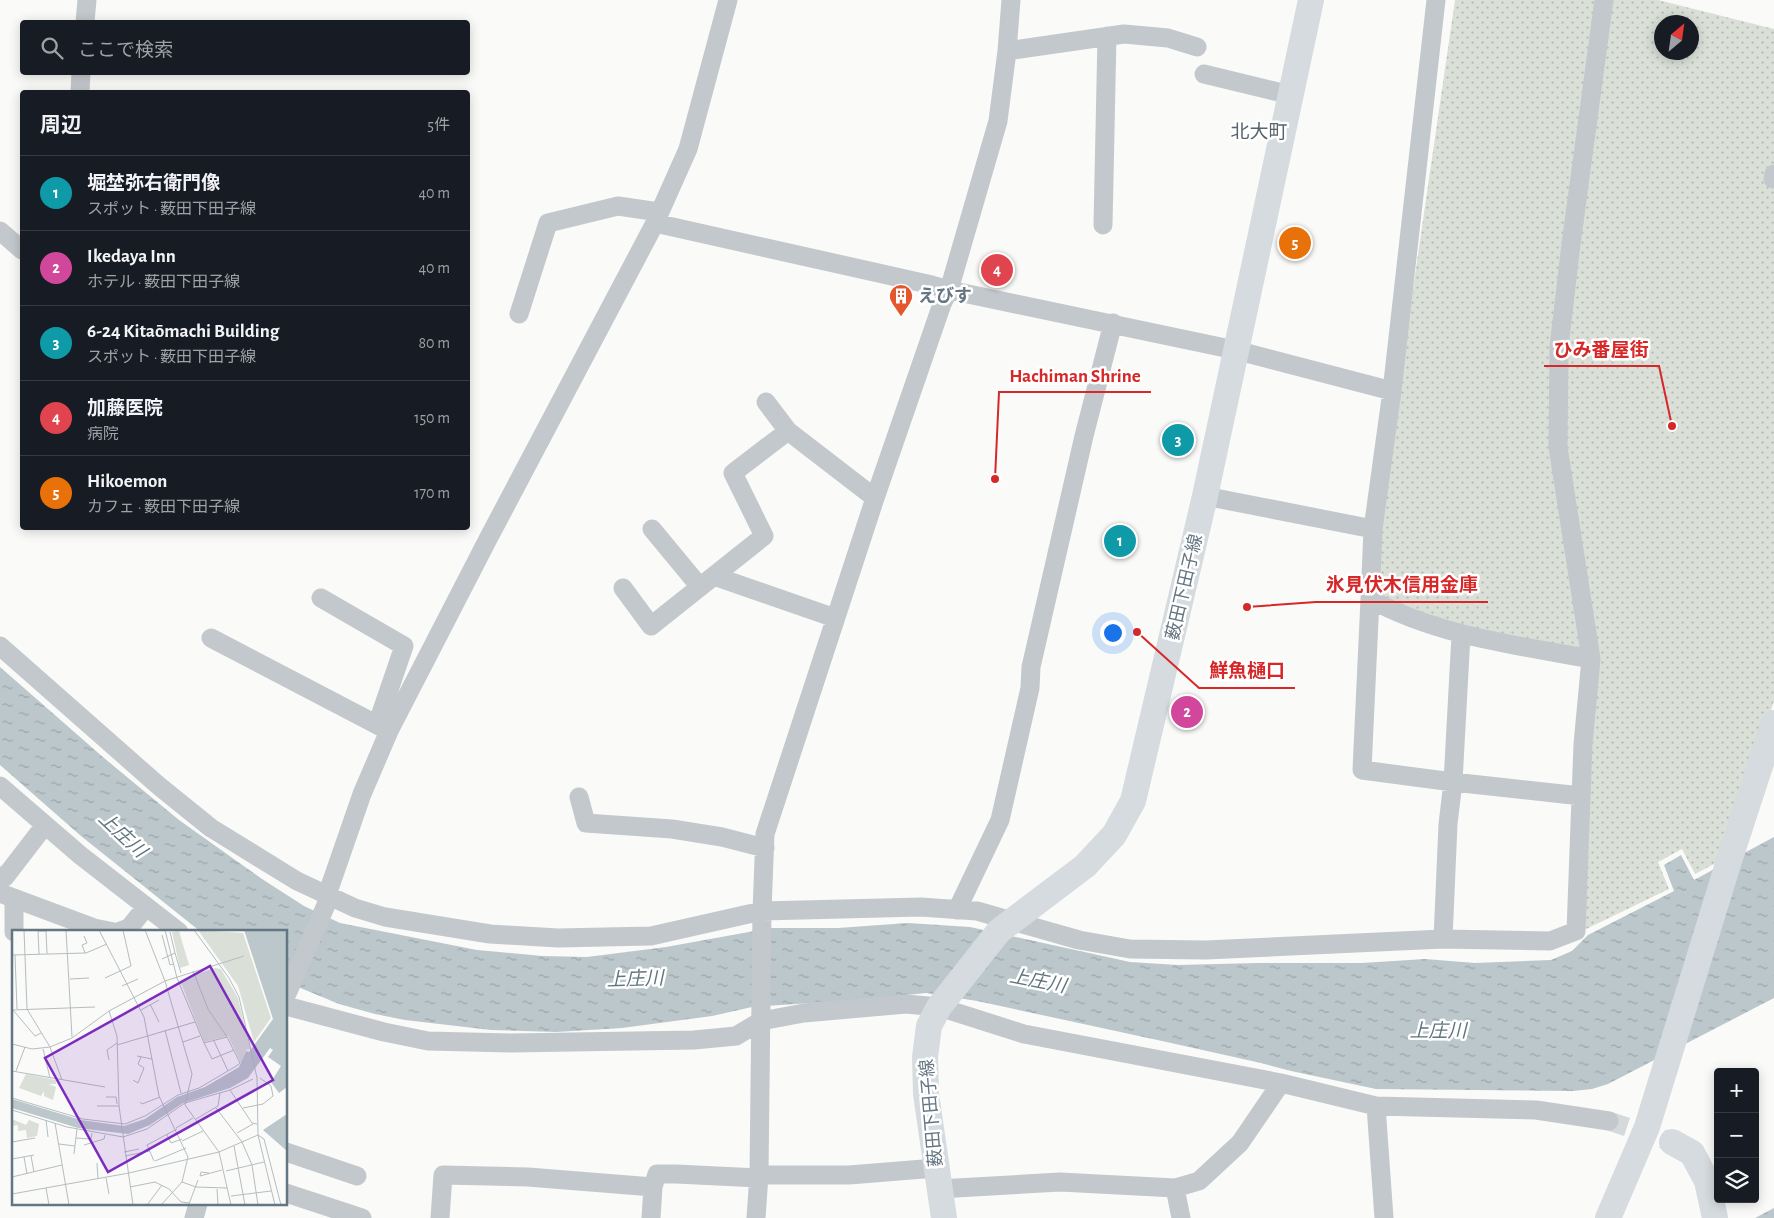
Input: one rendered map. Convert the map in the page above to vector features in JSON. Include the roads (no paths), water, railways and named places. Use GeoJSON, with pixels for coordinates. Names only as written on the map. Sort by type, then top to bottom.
{"type":"FeatureCollection","features":[{"type":"Feature","properties":{"kind":"main road","name":"薮田下田子線"},"geometry":{"type":"LineString","coordinates":[[944,1218],[926,1094],[925,1057],[929,1026],[939,1007],[1006,926],[1085,866],[1114,836],[1133,801],[1205,496],[1311,0]]}},
{"type":"Feature","properties":{"kind":"main road"},"geometry":{"type":"LineString","coordinates":[[1608,1218],[1636,1154],[1658,1094],[1728,864],[1774,723]]}},
{"type":"Feature","properties":{"kind":"main road"},"geometry":{"type":"LineString","coordinates":[[1672,1142],[1692,1154],[1707,1181],[1715,1218]]}},
{"type":"Feature","properties":{"kind":"street"},"geometry":{"type":"LineString","coordinates":[[85,20],[87,0]]}},
{"type":"Feature","properties":{"kind":"street"},"geometry":{"type":"LineString","coordinates":[[383,728],[488,539],[657,217],[688,149],[728,0]]}},
{"type":"Feature","properties":{"kind":"street"},"geometry":{"type":"LineString","coordinates":[[756,1218],[759,1176],[762,919],[765,834],[875,498],[942,304],[949,290],[998,121],[1011,0]]}},
{"type":"Feature","properties":{"kind":"street"},"geometry":{"type":"LineString","coordinates":[[1436,0],[1392,391],[1373,529],[1362,770],[1581,796]]}},
{"type":"Feature","properties":{"kind":"street"},"geometry":{"type":"LineString","coordinates":[[0,646],[36,680],[159,786],[211,828],[327,900],[385,918],[490,934],[558,938],[651,936],[762,919],[921,907],[977,911],[1006,926],[1130,949],[1206,950],[1443,939],[1550,941],[1576,931],[1576,881],[1582,744],[1590,659],[1558,447],[1559,347],[1604,0]]}},
{"type":"Feature","properties":{"kind":"street"},"geometry":{"type":"LineString","coordinates":[[1007,51],[1124,34],[1168,38],[1197,47]]}},
{"type":"Feature","properties":{"kind":"street"},"geometry":{"type":"LineString","coordinates":[[1102,225],[1107,36]]}},
{"type":"Feature","properties":{"kind":"street"},"geometry":{"type":"LineString","coordinates":[[1204,74],[1290,95]]}},
{"type":"Feature","properties":{"kind":"street"},"geometry":{"type":"LineString","coordinates":[[80,90],[81,75]]}},
{"type":"Feature","properties":{"kind":"street"},"geometry":{"type":"LineString","coordinates":[[519,314],[548,223],[618,206],[932,284],[949,290],[1235,350],[1392,391]]}},
{"type":"Feature","properties":{"kind":"street"},"geometry":{"type":"LineString","coordinates":[[0,231],[20,248]]}},
{"type":"Feature","properties":{"kind":"street"},"geometry":{"type":"LineString","coordinates":[[957,910],[1000,820],[1084,436],[1113,324]]}},
{"type":"Feature","properties":{"kind":"street"},"geometry":{"type":"LineString","coordinates":[[766,402],[788,431],[875,498]]}},
{"type":"Feature","properties":{"kind":"street"},"geometry":{"type":"LineString","coordinates":[[623,588],[650,626],[764,536],[733,473],[788,431]]}},
{"type":"Feature","properties":{"kind":"street"},"geometry":{"type":"LineString","coordinates":[[1205,496],[1373,529]]}},
{"type":"Feature","properties":{"kind":"street"},"geometry":{"type":"LineString","coordinates":[[652,529],[707,581],[835,618]]}},
{"type":"Feature","properties":{"kind":"street"},"geometry":{"type":"LineString","coordinates":[[288,991],[327,900],[383,728],[404,646],[320,598]]}},
{"type":"Feature","properties":{"kind":"street"},"geometry":{"type":"LineString","coordinates":[[1370,600],[1395,613],[1461,635],[1590,659]]}},
{"type":"Feature","properties":{"kind":"street"},"geometry":{"type":"LineString","coordinates":[[1443,939],[1448,824],[1453,782],[1461,635]]}},
{"type":"Feature","properties":{"kind":"street"},"geometry":{"type":"LineString","coordinates":[[211,638],[383,728]]}},
{"type":"Feature","properties":{"kind":"street"},"geometry":{"type":"LineString","coordinates":[[0,786],[80,855],[176,930]]}},
{"type":"Feature","properties":{"kind":"street"},"geometry":{"type":"LineString","coordinates":[[579,797],[586,823],[672,829],[722,837],[765,848]]}},
{"type":"Feature","properties":{"kind":"street"},"geometry":{"type":"LineString","coordinates":[[0,876],[5,877],[45,825]]}},
{"type":"Feature","properties":{"kind":"street"},"geometry":{"type":"LineString","coordinates":[[7,896],[14,930]]}},
{"type":"Feature","properties":{"kind":"street"},"geometry":{"type":"LineString","coordinates":[[7,896],[104,930]]}},
{"type":"Feature","properties":{"kind":"street"},"geometry":{"type":"LineString","coordinates":[[124,930],[129,928],[146,907]]}},
{"type":"Feature","properties":{"kind":"street"},"geometry":{"type":"LineString","coordinates":[[288,1007],[384,1032],[428,1041],[512,1043],[694,1040],[736,1036],[761,1013],[804,1013],[906,1004],[939,1007],[1024,1034],[1280,1083],[1376,1106],[1536,1110],[1609,1121]]}},
{"type":"Feature","properties":{"kind":"street"},"geometry":{"type":"LineString","coordinates":[[651,1218],[657,1174],[849,1175],[1175,1188],[1199,1181],[1240,1143],[1280,1083]]}},
{"type":"Feature","properties":{"kind":"street"},"geometry":{"type":"LineString","coordinates":[[1376,1106],[1384,1218]]}},
{"type":"Feature","properties":{"kind":"street"},"geometry":{"type":"LineString","coordinates":[[288,1153],[357,1176]]}},
{"type":"Feature","properties":{"kind":"street"},"geometry":{"type":"LineString","coordinates":[[440,1218],[443,1175],[528,1177],[654,1186]]}},
{"type":"Feature","properties":{"kind":"street"},"geometry":{"type":"LineString","coordinates":[[1175,1188],[1181,1218]]}},
{"type":"Feature","properties":{"kind":"street"},"geometry":{"type":"LineString","coordinates":[[288,1194],[362,1218]]}},
{"type":"Feature","properties":{"kind":"water","name":"上庄川"},"geometry":{"type":"Polygon","coordinates":[[[0,667],[104,758],[179,820],[262,879],[304,906],[340,923],[477,950],[542,956],[587,957],[666,947],[771,928],[838,928],[908,923],[970,927],[1130,962],[1178,965],[1362,963],[1425,959],[1475,963],[1551,960],[1572,951],[1588,935],[1674,891],[1664,865],[1681,855],[1694,880],[1774,837],[1774,998],[1608,1084],[1592,1089],[1573,1091],[1376,1089],[977,1001],[926,993],[752,1007],[712,1016],[622,1028],[556,1032],[491,1030],[405,1020],[339,1004],[288,983],[288,930],[198,930],[81,836],[0,765],[0,667]]]}},
{"type":"Feature","properties":{"kind":"water"},"geometry":{"type":"Polygon","coordinates":[[[1774,1208],[1774,1218],[1755,1218],[1774,1208]]]}},
{"type":"Feature","properties":{"kind":"tunnel"},"geometry":{"type":"LineString","coordinates":[[1609,1121],[1672,1142]]}},
{"type":"Feature","properties":{"kind":"place","name":"Hikoemon"},"geometry":{"type":"Point","coordinates":[1295,243]}},
{"type":"Feature","properties":{"kind":"place","name":"加藤医院"},"geometry":{"type":"Point","coordinates":[997,270]}},
{"type":"Feature","properties":{"kind":"place","name":"えびす"},"geometry":{"type":"Point","coordinates":[901,317]}},
{"type":"Feature","properties":{"kind":"place","name":"ひみ番屋街"},"geometry":{"type":"Point","coordinates":[1672,426]}},
{"type":"Feature","properties":{"kind":"place","name":"6-24 Kitaōmachi Building"},"geometry":{"type":"Point","coordinates":[1178,440]}},
{"type":"Feature","properties":{"kind":"place","name":"Hachiman Shrine"},"geometry":{"type":"Point","coordinates":[995,479]}},
{"type":"Feature","properties":{"kind":"place","name":"堀埜弥右衛門像"},"geometry":{"type":"Point","coordinates":[1120,541]}},
{"type":"Feature","properties":{"kind":"place","name":"氷見伏木信用金庫"},"geometry":{"type":"Point","coordinates":[1247,607]}},
{"type":"Feature","properties":{"kind":"place","name":"鮮魚樋口"},"geometry":{"type":"Point","coordinates":[1137,632]}},
{"type":"Feature","properties":{"kind":"place","name":"Ikedaya Inn"},"geometry":{"type":"Point","coordinates":[1187,712]}},
{"type":"Feature","properties":{"kind":"district","name":"北大町"},"geometry":{"type":"Point","coordinates":[1259,131]}}]}
